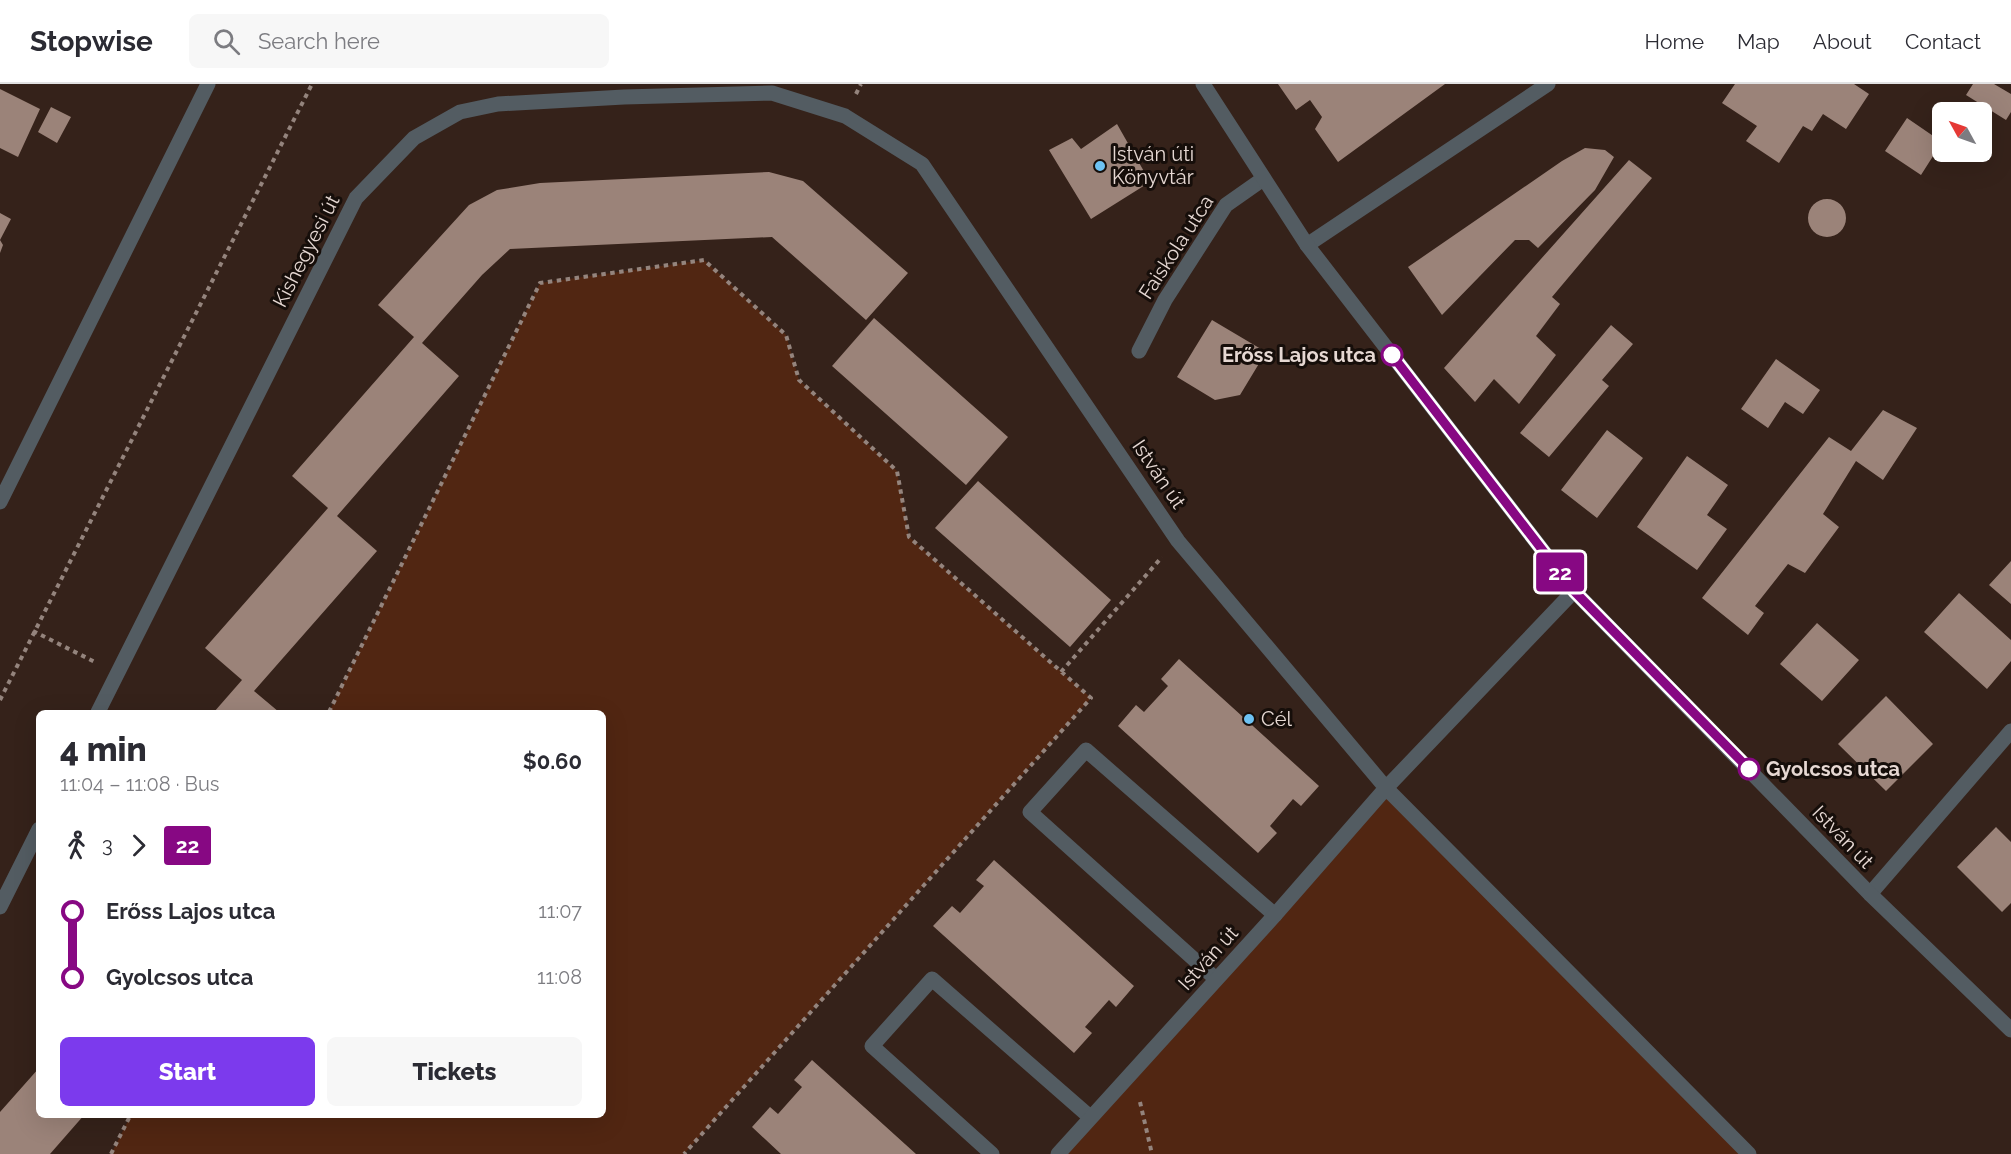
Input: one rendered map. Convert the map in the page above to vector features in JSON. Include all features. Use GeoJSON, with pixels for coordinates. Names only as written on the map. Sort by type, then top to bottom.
{"type":"FeatureCollection","features":[{"type":"Feature","properties":{"kind":"street"},"geometry":{"type":"LineString","coordinates":[[0,502],[208,84]]}},
{"type":"Feature","properties":{"kind":"street","name":"István út"},"geometry":{"type":"LineString","coordinates":[[1203,84],[1307,245],[1574,591],[1870,894],[2011,1030]]}},
{"type":"Feature","properties":{"kind":"street"},"geometry":{"type":"LineString","coordinates":[[1307,245],[1548,84]]}},
{"type":"Feature","properties":{"kind":"street","name":"Kishegyesi út"},"geometry":{"type":"LineString","coordinates":[[99,710],[356,198],[414,138],[460,112],[498,104],[624,97],[772,93],[845,116],[922,164]]}},
{"type":"Feature","properties":{"kind":"street","name":"István út"},"geometry":{"type":"LineString","coordinates":[[922,164],[1178,541],[1386,788],[1749,1154]]}},
{"type":"Feature","properties":{"kind":"street","name":"Faiskola utca"},"geometry":{"type":"LineString","coordinates":[[1138,351],[1165,300],[1226,205],[1263,179]]}},
{"type":"Feature","properties":{"kind":"street","name":"István út"},"geometry":{"type":"LineString","coordinates":[[1058,1154],[1275,915],[1386,788],[1574,591]]}},
{"type":"Feature","properties":{"kind":"street"},"geometry":{"type":"LineString","coordinates":[[1870,894],[2011,731]]}},
{"type":"Feature","properties":{"kind":"street"},"geometry":{"type":"LineString","coordinates":[[1216,979],[1030,812],[1086,750],[1275,915]]}},
{"type":"Feature","properties":{"kind":"street"},"geometry":{"type":"LineString","coordinates":[[0,907],[36,835]]}},
{"type":"Feature","properties":{"kind":"street"},"geometry":{"type":"LineString","coordinates":[[992,1154],[872,1046],[932,979],[1090,1117]]}},
{"type":"Feature","properties":{"kind":"path"},"geometry":{"type":"LineString","coordinates":[[0,700],[312,84]]}},
{"type":"Feature","properties":{"kind":"path"},"geometry":{"type":"LineString","coordinates":[[330,710],[540,283],[704,260],[786,335],[799,380],[897,471],[909,537],[1091,698],[684,1154]]}},
{"type":"Feature","properties":{"kind":"path"},"geometry":{"type":"LineString","coordinates":[[1061,672],[1150,569],[1178,541]]}},
{"type":"Feature","properties":{"kind":"path"},"geometry":{"type":"LineString","coordinates":[[33,631],[117,673]]}},
{"type":"Feature","properties":{"kind":"path"},"geometry":{"type":"LineString","coordinates":[[1133,1071],[1152,1154]]}},
{"type":"Feature","properties":{"kind":"path"},"geometry":{"type":"LineString","coordinates":[[111,1154],[129,1118]]}},
{"type":"Feature","properties":{"kind":"shaded area"},"geometry":{"type":"Polygon","coordinates":[[[704,260],[786,335],[799,380],[897,471],[909,537],[1091,698],[684,1154],[111,1154],[129,1118],[606,1118],[606,710],[330,710],[540,283],[704,260]]]}},
{"type":"Feature","properties":{"kind":"shaded area"},"geometry":{"type":"Polygon","coordinates":[[[1386,788],[1749,1154],[1063,1154],[1386,788]]]}},
{"type":"Feature","properties":{"kind":"building"},"geometry":{"type":"Polygon","coordinates":[[[1278,84],[1445,84],[1338,162],[1315,129],[1322,117],[1310,100],[1296,110],[1278,84]]]}},
{"type":"Feature","properties":{"kind":"building"},"geometry":{"type":"Polygon","coordinates":[[[1735,84],[1854,84],[1869,94],[1846,129],[1823,114],[1812,131],[1803,126],[1779,163],[1746,141],[1757,126],[1722,103],[1735,84]]]}},
{"type":"Feature","properties":{"kind":"building"},"geometry":{"type":"Polygon","coordinates":[[[1973,84],[1994,84],[2011,94],[2011,112],[2006,120],[1992,111],[1992,102],[1977,102],[1966,95],[1973,84]]]}},
{"type":"Feature","properties":{"kind":"building"},"geometry":{"type":"Polygon","coordinates":[[[0,89],[40,109],[18,157],[0,148],[0,89]]]}},
{"type":"Feature","properties":{"kind":"building"},"geometry":{"type":"Polygon","coordinates":[[[51,107],[71,117],[57,143],[38,132],[51,107]]]}},
{"type":"Feature","properties":{"kind":"building"},"geometry":{"type":"Polygon","coordinates":[[[1907,118],[1932,135],[1932,158],[1921,175],[1885,151],[1907,118]]]}},
{"type":"Feature","properties":{"kind":"building","name":"István úti Könyvtár"},"geometry":{"type":"Polygon","coordinates":[[[1117,124],[1150,182],[1091,219],[1049,150],[1072,138],[1081,149],[1117,124]]]}},
{"type":"Feature","properties":{"kind":"building"},"geometry":{"type":"Polygon","coordinates":[[[1585,148],[1605,150],[1614,157],[1595,190],[1538,248],[1529,240],[1515,240],[1442,315],[1408,267],[1562,161],[1585,148]]]}},
{"type":"Feature","properties":{"kind":"building"},"geometry":{"type":"Polygon","coordinates":[[[1629,160],[1652,178],[1552,297],[1560,304],[1536,336],[1556,355],[1519,404],[1494,379],[1475,402],[1444,368],[1629,160]]]}},
{"type":"Feature","properties":{"kind":"building"},"geometry":{"type":"Polygon","coordinates":[[[769,172],[803,181],[908,273],[866,320],[772,237],[510,249],[482,275],[422,343],[459,376],[337,516],[377,551],[254,691],[277,710],[216,710],[242,680],[205,648],[328,508],[292,476],[414,337],[378,305],[469,205],[497,190],[540,183],[769,172]]]}},
{"type":"Feature","properties":{"kind":"building"},"geometry":{"type":"Polygon","coordinates":[[[1827,199],[1841,204],[1846,218],[1841,232],[1827,237],[1813,232],[1808,218],[1813,204],[1827,199]]]}},
{"type":"Feature","properties":{"kind":"building"},"geometry":{"type":"Polygon","coordinates":[[[0,213],[11,219],[0,240],[0,213]]]}},
{"type":"Feature","properties":{"kind":"building"},"geometry":{"type":"Polygon","coordinates":[[[874,318],[1008,437],[966,485],[832,366],[874,318]]]}},
{"type":"Feature","properties":{"kind":"building"},"geometry":{"type":"Polygon","coordinates":[[[1212,320],[1266,352],[1240,395],[1215,400],[1177,377],[1212,320]]]}},
{"type":"Feature","properties":{"kind":"building"},"geometry":{"type":"Polygon","coordinates":[[[1611,325],[1633,344],[1602,380],[1609,386],[1549,457],[1520,433],[1611,325]]]}},
{"type":"Feature","properties":{"kind":"building"},"geometry":{"type":"Polygon","coordinates":[[[1776,359],[1820,390],[1803,414],[1785,402],[1768,428],[1741,409],[1776,359]]]}},
{"type":"Feature","properties":{"kind":"building"},"geometry":{"type":"Polygon","coordinates":[[[1883,410],[1917,428],[1883,480],[1856,461],[1823,514],[1839,527],[1805,573],[1788,564],[1755,606],[1764,613],[1748,635],[1702,598],[1829,437],[1851,451],[1883,410]]]}},
{"type":"Feature","properties":{"kind":"building"},"geometry":{"type":"Polygon","coordinates":[[[1607,430],[1643,458],[1597,518],[1561,490],[1607,430]]]}},
{"type":"Feature","properties":{"kind":"building"},"geometry":{"type":"Polygon","coordinates":[[[1687,456],[1728,485],[1707,515],[1727,529],[1697,570],[1637,527],[1687,456]]]}},
{"type":"Feature","properties":{"kind":"building"},"geometry":{"type":"Polygon","coordinates":[[[978,481],[1111,600],[1070,647],[935,528],[978,481]]]}},
{"type":"Feature","properties":{"kind":"building"},"geometry":{"type":"Polygon","coordinates":[[[2011,561],[2011,604],[1989,585],[2011,561]]]}},
{"type":"Feature","properties":{"kind":"building"},"geometry":{"type":"Polygon","coordinates":[[[1959,593],[2011,640],[2011,661],[1987,689],[1924,632],[1959,593]]]}},
{"type":"Feature","properties":{"kind":"building"},"geometry":{"type":"Polygon","coordinates":[[[1817,623],[1859,660],[1822,701],[1780,664],[1817,623]]]}},
{"type":"Feature","properties":{"kind":"building"},"geometry":{"type":"Polygon","coordinates":[[[1179,659],[1319,786],[1301,806],[1293,799],[1270,826],[1277,833],[1258,853],[1118,726],[1136,705],[1144,712],[1168,686],[1161,679],[1179,659]]]}},
{"type":"Feature","properties":{"kind":"building"},"geometry":{"type":"Polygon","coordinates":[[[1886,696],[1933,744],[1886,791],[1838,744],[1886,696]]]}},
{"type":"Feature","properties":{"kind":"building"},"geometry":{"type":"Polygon","coordinates":[[[1996,827],[2011,842],[2011,903],[2002,912],[1957,867],[1996,827]]]}},
{"type":"Feature","properties":{"kind":"building"},"geometry":{"type":"Polygon","coordinates":[[[994,860],[1134,986],[1116,1007],[1109,1000],[1085,1027],[1092,1033],[1074,1053],[933,926],[952,906],[960,913],[984,886],[976,880],[994,860]]]}},
{"type":"Feature","properties":{"kind":"building"},"geometry":{"type":"Polygon","coordinates":[[[812,1060],[916,1154],[781,1154],[752,1127],[770,1107],[778,1114],[802,1087],[794,1080],[812,1060]]]}},
{"type":"Feature","properties":{"kind":"building"},"geometry":{"type":"Polygon","coordinates":[[[36,1071],[36,1118],[82,1118],[50,1154],[0,1154],[0,1112],[36,1071]]]}},
{"type":"Feature","properties":{"kind":"bus line","name":"22"},"geometry":{"type":"LineString","coordinates":[[1392,355],[1574,591],[1749,769]]}},
{"type":"Feature","properties":{"kind":"place","name":"István úti Könyvtár"},"geometry":{"type":"Point","coordinates":[1100,166]}},
{"type":"Feature","properties":{"kind":"place","name":"Erőss Lajos utca"},"geometry":{"type":"Point","coordinates":[1392,355]}},
{"type":"Feature","properties":{"kind":"place","name":"Cél"},"geometry":{"type":"Point","coordinates":[1249,719]}},
{"type":"Feature","properties":{"kind":"place","name":"Gyolcsos utca"},"geometry":{"type":"Point","coordinates":[1749,769]}}]}
